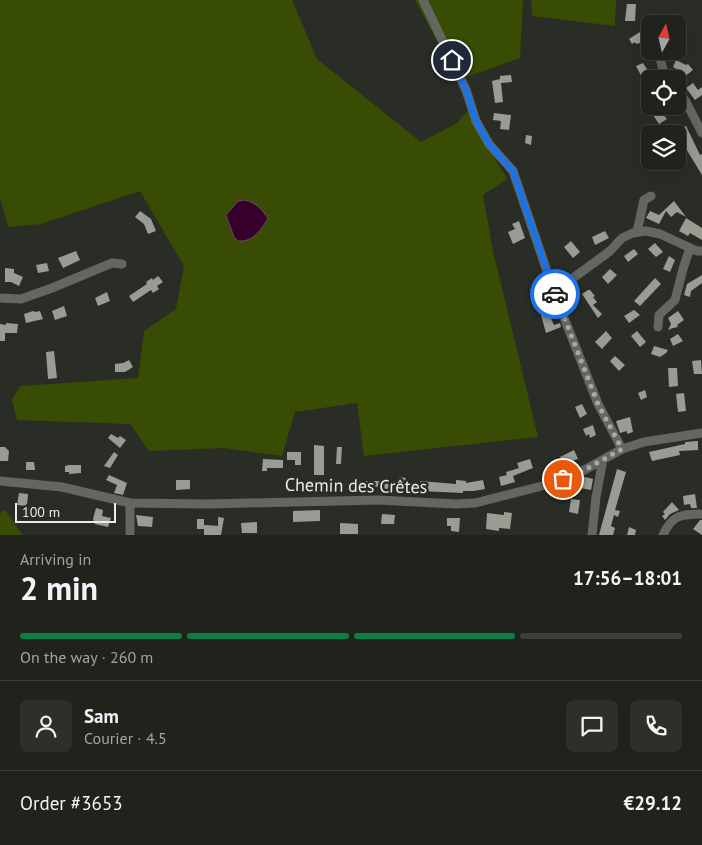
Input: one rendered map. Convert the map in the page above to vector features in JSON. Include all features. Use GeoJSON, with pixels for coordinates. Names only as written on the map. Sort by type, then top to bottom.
{"type":"FeatureCollection","features":[{"type":"Feature","properties":{"kind":"street"},"geometry":{"type":"LineString","coordinates":[[423,0],[466,90],[476,121],[489,144],[513,171],[554,292],[598,404],[622,449]]}},
{"type":"Feature","properties":{"kind":"street"},"geometry":{"type":"LineString","coordinates":[[686,102],[702,133]]}},
{"type":"Feature","properties":{"kind":"street"},"geometry":{"type":"LineString","coordinates":[[637,232],[644,200],[651,196]]}},
{"type":"Feature","properties":{"kind":"street"},"geometry":{"type":"LineString","coordinates":[[554,292],[610,251],[622,238],[637,232],[646,231],[660,234],[690,248],[702,251]]}},
{"type":"Feature","properties":{"kind":"street"},"geometry":{"type":"LineString","coordinates":[[658,327],[660,315],[675,300],[690,248]]}},
{"type":"Feature","properties":{"kind":"street"},"geometry":{"type":"LineString","coordinates":[[0,298],[21,299],[112,263],[122,264]]}},
{"type":"Feature","properties":{"kind":"street","name":"Chemin des Crêtes"},"geometry":{"type":"LineString","coordinates":[[0,481],[62,487],[130,502],[208,504],[378,500],[456,504],[475,503],[546,485],[579,473],[622,449],[644,442],[702,433]]}},
{"type":"Feature","properties":{"kind":"street"},"geometry":{"type":"LineString","coordinates":[[592,535],[602,465],[601,460]]}},
{"type":"Feature","properties":{"kind":"street"},"geometry":{"type":"LineString","coordinates":[[130,502],[130,535]]}},
{"type":"Feature","properties":{"kind":"street"},"geometry":{"type":"LineString","coordinates":[[663,535],[668,524],[676,517],[686,514],[702,514]]}},
{"type":"Feature","properties":{"kind":"green space"},"geometry":{"type":"Polygon","coordinates":[[[0,0],[292,0],[317,59],[421,142],[457,123],[467,111],[507,179],[483,195],[493,251],[538,437],[364,456],[357,403],[295,412],[282,456],[224,448],[149,451],[130,424],[17,420],[12,400],[20,386],[138,378],[144,331],[176,309],[184,266],[140,191],[41,224],[8,227],[0,197],[0,0]]]}},
{"type":"Feature","properties":{"kind":"green space"},"geometry":{"type":"Polygon","coordinates":[[[415,0],[523,0],[520,58],[458,80],[415,0]]]}},
{"type":"Feature","properties":{"kind":"green space"},"geometry":{"type":"Polygon","coordinates":[[[531,0],[616,0],[615,26],[532,16],[531,0]]]}},
{"type":"Feature","properties":{"kind":"green space"},"geometry":{"type":"Polygon","coordinates":[[[5,510],[23,535],[0,535],[0,513],[5,510]]]}},
{"type":"Feature","properties":{"kind":"shaded area"},"geometry":{"type":"Polygon","coordinates":[[[245,200],[258,207],[268,219],[259,231],[248,240],[238,241],[234,237],[226,215],[238,201],[245,200]]]}},
{"type":"Feature","properties":{"kind":"building"},"geometry":{"type":"Polygon","coordinates":[[[627,4],[636,4],[635,21],[625,21],[627,4]]]}},
{"type":"Feature","properties":{"kind":"building"},"geometry":{"type":"Polygon","coordinates":[[[640,32],[641,34],[640,43],[636,44],[635,42],[632,44],[629,39],[640,32]]]}},
{"type":"Feature","properties":{"kind":"building"},"geometry":{"type":"Polygon","coordinates":[[[676,60],[686,65],[688,64],[693,70],[686,75],[686,70],[678,70],[673,67],[676,60]]]}},
{"type":"Feature","properties":{"kind":"building"},"geometry":{"type":"Polygon","coordinates":[[[643,63],[648,70],[641,70],[641,75],[636,66],[643,63]]]}},
{"type":"Feature","properties":{"kind":"building"},"geometry":{"type":"Polygon","coordinates":[[[511,75],[512,82],[501,83],[503,102],[495,103],[492,81],[500,79],[500,76],[511,75]]]}},
{"type":"Feature","properties":{"kind":"building"},"geometry":{"type":"Polygon","coordinates":[[[693,83],[698,90],[702,87],[702,95],[695,100],[686,88],[693,83]]]}},
{"type":"Feature","properties":{"kind":"building"},"geometry":{"type":"Polygon","coordinates":[[[494,113],[511,115],[509,130],[500,129],[501,121],[493,120],[494,113]]]}},
{"type":"Feature","properties":{"kind":"building"},"geometry":{"type":"Polygon","coordinates":[[[653,115],[663,115],[667,119],[659,124],[653,115]]]}},
{"type":"Feature","properties":{"kind":"building"},"geometry":{"type":"Polygon","coordinates":[[[686,126],[700,155],[702,154],[702,175],[686,148],[686,126]]]}},
{"type":"Feature","properties":{"kind":"building"},"geometry":{"type":"Polygon","coordinates":[[[526,135],[532,136],[531,145],[525,143],[526,135]]]}},
{"type":"Feature","properties":{"kind":"building"},"geometry":{"type":"Polygon","coordinates":[[[674,201],[686,217],[677,212],[671,217],[666,211],[659,224],[646,218],[650,211],[659,215],[674,201]]]}},
{"type":"Feature","properties":{"kind":"building"},"geometry":{"type":"Polygon","coordinates":[[[140,211],[151,219],[156,231],[148,234],[144,224],[135,217],[140,211]]]}},
{"type":"Feature","properties":{"kind":"building"},"geometry":{"type":"Polygon","coordinates":[[[686,218],[702,228],[702,240],[690,233],[688,236],[679,231],[686,218]]]}},
{"type":"Feature","properties":{"kind":"building"},"geometry":{"type":"Polygon","coordinates":[[[519,221],[525,238],[513,244],[508,232],[515,229],[512,224],[519,221]]]}},
{"type":"Feature","properties":{"kind":"building"},"geometry":{"type":"Polygon","coordinates":[[[605,231],[609,238],[595,245],[592,237],[605,231]]]}},
{"type":"Feature","properties":{"kind":"building"},"geometry":{"type":"Polygon","coordinates":[[[571,241],[580,252],[573,258],[564,247],[571,241]]]}},
{"type":"Feature","properties":{"kind":"building"},"geometry":{"type":"Polygon","coordinates":[[[655,243],[663,252],[656,257],[648,249],[655,243]]]}},
{"type":"Feature","properties":{"kind":"building"},"geometry":{"type":"Polygon","coordinates":[[[634,249],[638,254],[628,262],[624,256],[634,249]]]}},
{"type":"Feature","properties":{"kind":"building"},"geometry":{"type":"Polygon","coordinates":[[[76,251],[80,260],[63,268],[58,258],[76,251]]]}},
{"type":"Feature","properties":{"kind":"building"},"geometry":{"type":"Polygon","coordinates":[[[669,256],[675,260],[670,272],[663,269],[669,256]]]}},
{"type":"Feature","properties":{"kind":"building"},"geometry":{"type":"Polygon","coordinates":[[[47,263],[49,271],[38,273],[36,265],[47,263]]]}},
{"type":"Feature","properties":{"kind":"building"},"geometry":{"type":"Polygon","coordinates":[[[5,268],[14,269],[14,273],[23,277],[19,286],[11,282],[5,282],[5,268]]]}},
{"type":"Feature","properties":{"kind":"building"},"geometry":{"type":"Polygon","coordinates":[[[610,269],[617,275],[608,284],[602,277],[610,269]]]}},
{"type":"Feature","properties":{"kind":"building"},"geometry":{"type":"Polygon","coordinates":[[[702,275],[702,283],[691,291],[690,297],[684,295],[687,284],[702,275]]]}},
{"type":"Feature","properties":{"kind":"building"},"geometry":{"type":"Polygon","coordinates":[[[158,276],[163,282],[157,286],[159,289],[153,293],[151,290],[133,302],[129,296],[147,284],[146,282],[158,276]]]}},
{"type":"Feature","properties":{"kind":"building"},"geometry":{"type":"Polygon","coordinates":[[[655,278],[661,284],[640,306],[634,301],[655,278]]]}},
{"type":"Feature","properties":{"kind":"building"},"geometry":{"type":"Polygon","coordinates":[[[588,290],[595,296],[593,297],[597,302],[593,305],[602,314],[598,318],[582,294],[588,290]]]}},
{"type":"Feature","properties":{"kind":"building"},"geometry":{"type":"Polygon","coordinates":[[[107,292],[110,301],[98,306],[95,298],[107,292]]]}},
{"type":"Feature","properties":{"kind":"building"},"geometry":{"type":"Polygon","coordinates":[[[64,306],[67,316],[55,320],[52,311],[64,306]]]}},
{"type":"Feature","properties":{"kind":"building"},"geometry":{"type":"Polygon","coordinates":[[[634,310],[640,315],[629,323],[624,316],[634,310]]]}},
{"type":"Feature","properties":{"kind":"building"},"geometry":{"type":"Polygon","coordinates":[[[40,311],[43,319],[26,323],[24,314],[40,311]]]}},
{"type":"Feature","properties":{"kind":"building"},"geometry":{"type":"Polygon","coordinates":[[[678,311],[684,320],[677,325],[678,327],[668,330],[671,324],[668,318],[678,311]]]}},
{"type":"Feature","properties":{"kind":"building"},"geometry":{"type":"Polygon","coordinates":[[[549,314],[554,325],[560,323],[561,327],[546,333],[541,315],[549,314]]]}},
{"type":"Feature","properties":{"kind":"building"},"geometry":{"type":"Polygon","coordinates":[[[6,323],[18,324],[17,333],[5,333],[5,341],[0,341],[0,324],[6,325],[6,323]]]}},
{"type":"Feature","properties":{"kind":"building"},"geometry":{"type":"Polygon","coordinates":[[[606,331],[612,338],[602,349],[595,342],[606,331]]]}},
{"type":"Feature","properties":{"kind":"building"},"geometry":{"type":"Polygon","coordinates":[[[637,331],[646,342],[640,347],[631,336],[637,331]]]}},
{"type":"Feature","properties":{"kind":"building"},"geometry":{"type":"Polygon","coordinates":[[[678,334],[683,341],[673,346],[670,339],[678,334]]]}},
{"type":"Feature","properties":{"kind":"building"},"geometry":{"type":"Polygon","coordinates":[[[654,346],[668,350],[660,357],[651,354],[654,346]]]}},
{"type":"Feature","properties":{"kind":"building"},"geometry":{"type":"Polygon","coordinates":[[[54,351],[57,378],[48,379],[46,352],[54,351]]]}},
{"type":"Feature","properties":{"kind":"building"},"geometry":{"type":"Polygon","coordinates":[[[615,356],[625,365],[619,371],[610,361],[615,356]]]}},
{"type":"Feature","properties":{"kind":"building"},"geometry":{"type":"Polygon","coordinates":[[[129,360],[133,367],[125,372],[115,372],[115,364],[129,360]]]}},
{"type":"Feature","properties":{"kind":"building"},"geometry":{"type":"Polygon","coordinates":[[[701,360],[702,374],[694,374],[692,361],[701,360]]]}},
{"type":"Feature","properties":{"kind":"building"},"geometry":{"type":"Polygon","coordinates":[[[668,368],[677,368],[678,386],[669,387],[668,368]]]}},
{"type":"Feature","properties":{"kind":"building"},"geometry":{"type":"Polygon","coordinates":[[[645,390],[647,397],[641,400],[638,393],[645,390]]]}},
{"type":"Feature","properties":{"kind":"building"},"geometry":{"type":"Polygon","coordinates":[[[684,393],[686,411],[678,412],[676,394],[684,393]]]}},
{"type":"Feature","properties":{"kind":"building"},"geometry":{"type":"Polygon","coordinates":[[[582,404],[587,414],[580,418],[575,407],[582,404]]]}},
{"type":"Feature","properties":{"kind":"building"},"geometry":{"type":"Polygon","coordinates":[[[630,417],[633,432],[627,434],[627,431],[620,433],[616,421],[630,417]]]}},
{"type":"Feature","properties":{"kind":"building"},"geometry":{"type":"Polygon","coordinates":[[[593,425],[596,435],[590,438],[589,434],[586,436],[583,429],[593,425]]]}},
{"type":"Feature","properties":{"kind":"building"},"geometry":{"type":"Polygon","coordinates":[[[111,434],[126,440],[120,448],[108,438],[111,434]]]}},
{"type":"Feature","properties":{"kind":"building"},"geometry":{"type":"Polygon","coordinates":[[[698,441],[698,450],[679,451],[680,455],[652,461],[649,452],[685,444],[685,442],[698,441]]]}},
{"type":"Feature","properties":{"kind":"building"},"geometry":{"type":"Polygon","coordinates":[[[314,445],[324,446],[324,475],[314,475],[314,445]]]}},
{"type":"Feature","properties":{"kind":"building"},"geometry":{"type":"Polygon","coordinates":[[[0,447],[5,447],[9,451],[8,461],[0,461],[0,447]]]}},
{"type":"Feature","properties":{"kind":"building"},"geometry":{"type":"Polygon","coordinates":[[[337,447],[342,447],[341,464],[336,464],[337,447]]]}},
{"type":"Feature","properties":{"kind":"building"},"geometry":{"type":"Polygon","coordinates":[[[574,450],[578,459],[563,464],[560,457],[574,450]]]}},
{"type":"Feature","properties":{"kind":"building"},"geometry":{"type":"Polygon","coordinates":[[[114,452],[118,455],[110,468],[104,466],[114,452]]]}},
{"type":"Feature","properties":{"kind":"building"},"geometry":{"type":"Polygon","coordinates":[[[287,452],[301,452],[301,465],[295,465],[295,460],[287,460],[287,452]]]}},
{"type":"Feature","properties":{"kind":"building"},"geometry":{"type":"Polygon","coordinates":[[[263,459],[283,460],[283,468],[267,468],[267,471],[262,471],[263,459]]]}},
{"type":"Feature","properties":{"kind":"building"},"geometry":{"type":"Polygon","coordinates":[[[530,459],[533,468],[513,476],[515,482],[501,486],[499,477],[507,475],[506,472],[519,468],[517,463],[530,459]]]}},
{"type":"Feature","properties":{"kind":"building"},"geometry":{"type":"Polygon","coordinates":[[[26,462],[34,462],[35,470],[26,470],[26,462]]]}},
{"type":"Feature","properties":{"kind":"building"},"geometry":{"type":"Polygon","coordinates":[[[81,465],[81,473],[69,474],[69,472],[65,472],[65,466],[81,465]]]}},
{"type":"Feature","properties":{"kind":"building"},"geometry":{"type":"Polygon","coordinates":[[[617,469],[626,472],[615,510],[620,511],[618,517],[614,515],[611,526],[615,528],[613,535],[599,535],[617,469]]]}},
{"type":"Feature","properties":{"kind":"building"},"geometry":{"type":"Polygon","coordinates":[[[109,475],[127,483],[123,495],[114,493],[117,485],[106,480],[109,475]]]}},
{"type":"Feature","properties":{"kind":"building"},"geometry":{"type":"Polygon","coordinates":[[[399,477],[406,478],[405,482],[408,482],[406,491],[380,490],[381,487],[368,486],[368,489],[357,489],[358,481],[399,481],[399,477]]]}},
{"type":"Feature","properties":{"kind":"building"},"geometry":{"type":"Polygon","coordinates":[[[582,478],[593,479],[591,490],[580,488],[582,478]]]}},
{"type":"Feature","properties":{"kind":"building"},"geometry":{"type":"Polygon","coordinates":[[[176,480],[190,480],[190,489],[176,490],[176,480]]]}},
{"type":"Feature","properties":{"kind":"building"},"geometry":{"type":"Polygon","coordinates":[[[456,480],[466,481],[466,483],[483,480],[485,489],[463,491],[463,493],[420,491],[420,481],[456,484],[456,480]]]}},
{"type":"Feature","properties":{"kind":"building"},"geometry":{"type":"Polygon","coordinates":[[[19,493],[28,494],[27,506],[17,505],[19,493]]]}},
{"type":"Feature","properties":{"kind":"building"},"geometry":{"type":"Polygon","coordinates":[[[695,494],[697,508],[691,508],[690,504],[684,505],[683,496],[695,494]]]}},
{"type":"Feature","properties":{"kind":"building"},"geometry":{"type":"Polygon","coordinates":[[[571,499],[580,500],[578,514],[569,512],[571,499]]]}},
{"type":"Feature","properties":{"kind":"building"},"geometry":{"type":"Polygon","coordinates":[[[672,502],[679,510],[670,514],[665,520],[662,516],[665,514],[663,512],[672,502]]]}},
{"type":"Feature","properties":{"kind":"building"},"geometry":{"type":"Polygon","coordinates":[[[96,508],[103,510],[102,516],[111,518],[108,527],[95,524],[93,519],[96,508]]]}},
{"type":"Feature","properties":{"kind":"building"},"geometry":{"type":"Polygon","coordinates":[[[320,510],[320,521],[293,522],[293,511],[320,510]]]}},
{"type":"Feature","properties":{"kind":"building"},"geometry":{"type":"Polygon","coordinates":[[[504,512],[512,513],[510,529],[499,528],[499,531],[486,529],[487,513],[504,515],[504,512]]]}},
{"type":"Feature","properties":{"kind":"building"},"geometry":{"type":"Polygon","coordinates":[[[382,514],[395,515],[394,524],[381,524],[382,514]]]}},
{"type":"Feature","properties":{"kind":"building"},"geometry":{"type":"Polygon","coordinates":[[[136,515],[153,517],[152,527],[138,526],[136,515]]]}},
{"type":"Feature","properties":{"kind":"building"},"geometry":{"type":"Polygon","coordinates":[[[218,517],[224,518],[221,535],[204,535],[204,529],[197,529],[197,519],[204,519],[204,525],[218,526],[218,517]]]}},
{"type":"Feature","properties":{"kind":"building"},"geometry":{"type":"Polygon","coordinates":[[[447,518],[460,518],[459,532],[451,531],[451,526],[447,526],[447,518]]]}},
{"type":"Feature","properties":{"kind":"building"},"geometry":{"type":"Polygon","coordinates":[[[702,520],[702,535],[693,529],[702,520]]]}},
{"type":"Feature","properties":{"kind":"building"},"geometry":{"type":"Polygon","coordinates":[[[257,522],[257,533],[242,533],[241,523],[257,522]]]}},
{"type":"Feature","properties":{"kind":"building"},"geometry":{"type":"Polygon","coordinates":[[[340,523],[358,524],[358,534],[340,534],[340,523]]]}},
{"type":"Feature","properties":{"kind":"building"},"geometry":{"type":"Polygon","coordinates":[[[629,527],[636,530],[635,535],[627,535],[629,527]]]}},
{"type":"Feature","properties":{"kind":"way so far"},"geometry":{"type":"LineString","coordinates":[[555,294],[598,404],[622,449],[579,473],[563,479]]}},
{"type":"Feature","properties":{"kind":"route"},"geometry":{"type":"LineString","coordinates":[[452,60],[466,90],[476,121],[489,144],[513,171],[555,294]]}}]}
